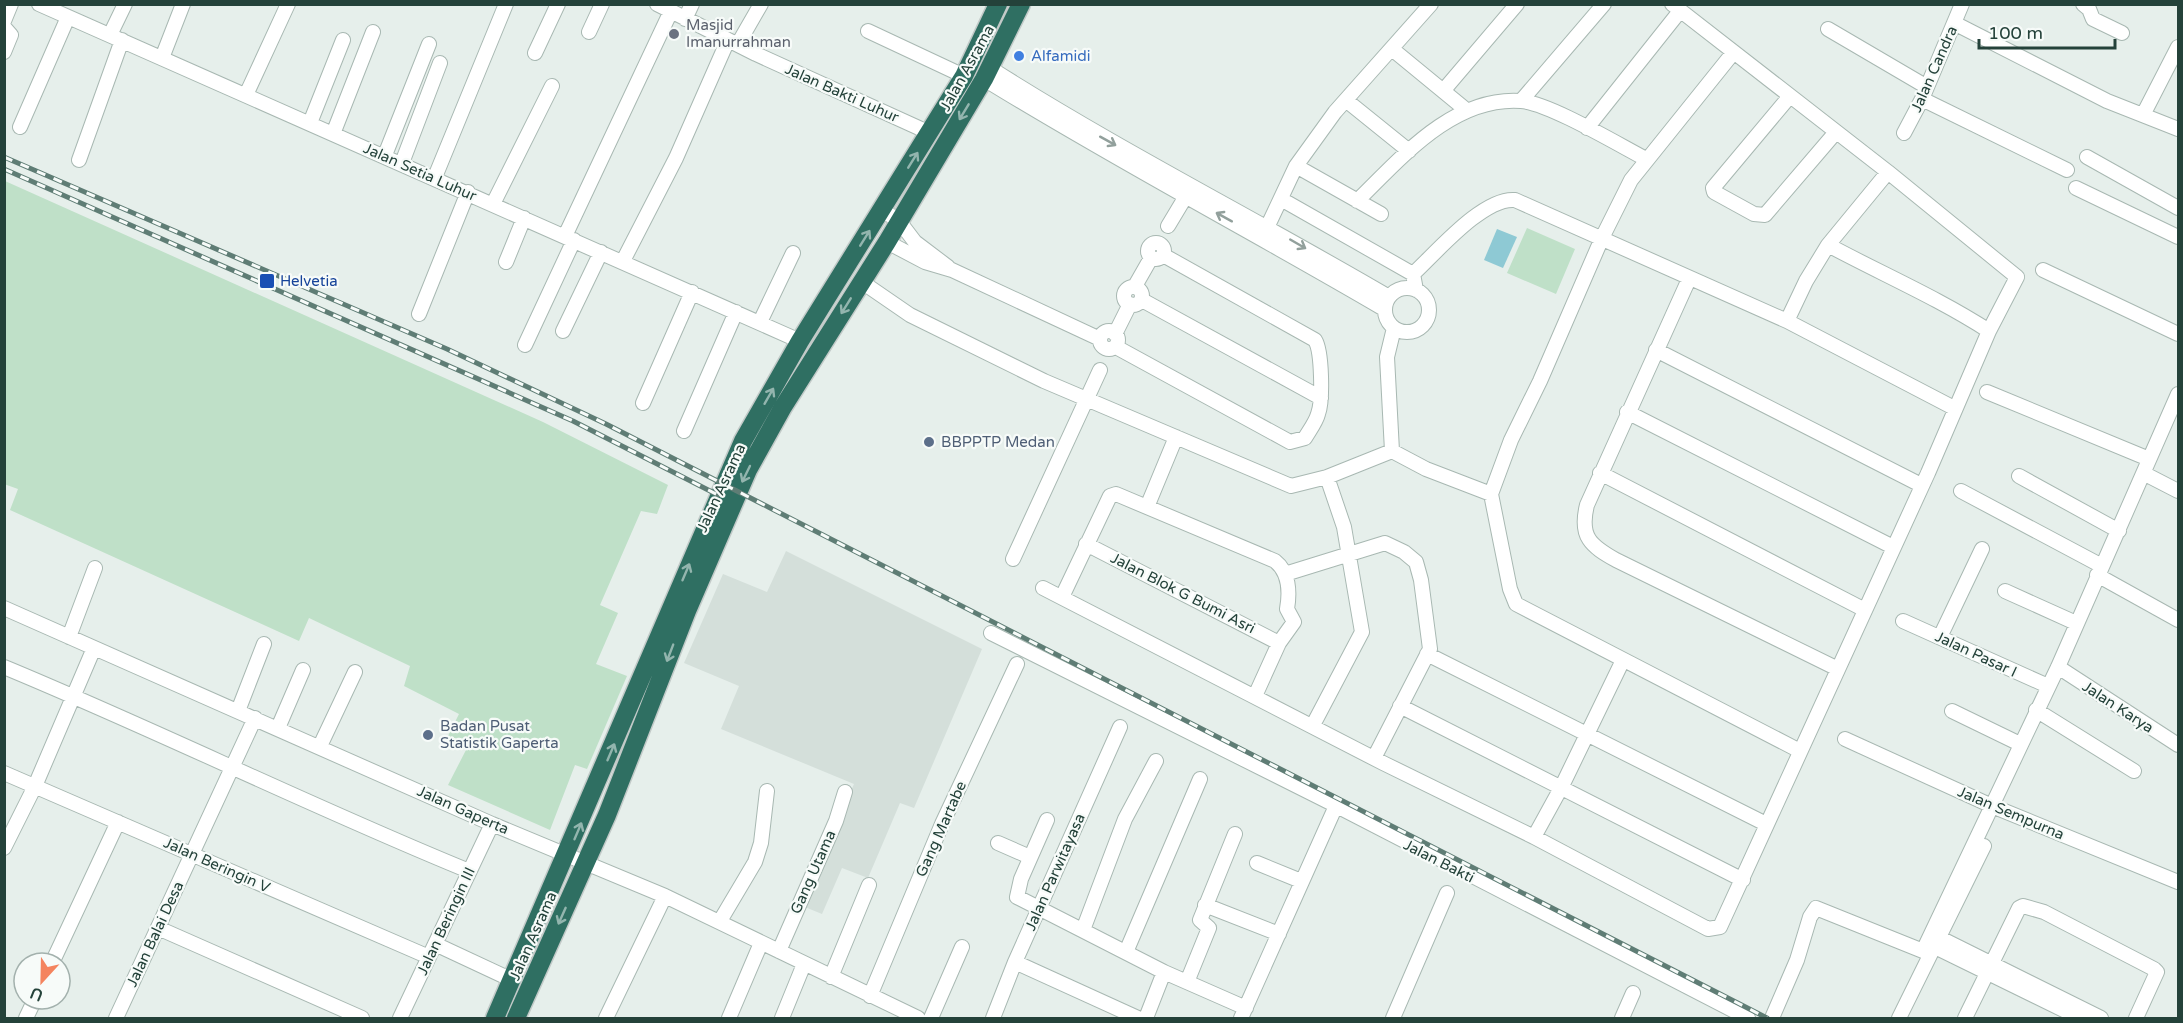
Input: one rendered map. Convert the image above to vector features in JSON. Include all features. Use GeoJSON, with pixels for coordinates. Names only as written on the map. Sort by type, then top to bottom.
{"type":"FeatureCollection","features":[{"type":"Feature","properties":{"kind":"highway","name":"Jalan Asrama"},"geometry":{"type":"LineString","coordinates":[[495,1018],[567,856],[743,441],[800,341],[964,76],[998,4]]}},
{"type":"Feature","properties":{"kind":"highway","name":"Jalan Asrama"},"geometry":{"type":"LineString","coordinates":[[516,1018],[586,863],[687,611],[748,470],[783,407],[868,287],[887,242],[987,73],[1021,4]]}},
{"type":"Feature","properties":{"kind":"street"},"geometry":{"type":"LineString","coordinates":[[4,21],[11,4]]}},
{"type":"Feature","properties":{"kind":"street","name":"Jalan Setia Luhur"},"geometry":{"type":"LineString","coordinates":[[39,4],[64,12],[116,38],[435,177],[800,341]]}},
{"type":"Feature","properties":{"kind":"street"},"geometry":{"type":"LineString","coordinates":[[79,160],[125,4]]}},
{"type":"Feature","properties":{"kind":"street"},"geometry":{"type":"LineString","coordinates":[[162,58],[183,4]]}},
{"type":"Feature","properties":{"kind":"street"},"geometry":{"type":"LineString","coordinates":[[246,95],[288,4]]}},
{"type":"Feature","properties":{"kind":"street"},"geometry":{"type":"LineString","coordinates":[[435,177],[506,4]]}},
{"type":"Feature","properties":{"kind":"street"},"geometry":{"type":"LineString","coordinates":[[535,54],[558,4]]}},
{"type":"Feature","properties":{"kind":"street"},"geometry":{"type":"LineString","coordinates":[[589,32],[602,4]]}},
{"type":"Feature","properties":{"kind":"street","name":"Jalan Bakti Luhur"},"geometry":{"type":"LineString","coordinates":[[657,4],[733,42],[930,133]]}},
{"type":"Feature","properties":{"kind":"street"},"geometry":{"type":"LineString","coordinates":[[685,19],[692,4]]}},
{"type":"Feature","properties":{"kind":"street"},"geometry":{"type":"LineString","coordinates":[[623,261],[733,42],[761,4]]}},
{"type":"Feature","properties":{"kind":"street"},"geometry":{"type":"LineString","coordinates":[[1265,232],[1296,166],[1335,112],[1431,4]]}},
{"type":"Feature","properties":{"kind":"street"},"geometry":{"type":"LineString","coordinates":[[1443,91],[1517,4]]}},
{"type":"Feature","properties":{"kind":"street"},"geometry":{"type":"LineString","coordinates":[[1521,101],[1604,4]]}},
{"type":"Feature","properties":{"kind":"street","name":"Jalan Candra"},"geometry":{"type":"LineString","coordinates":[[1904,133],[1924,93],[1962,4]]}},
{"type":"Feature","properties":{"kind":"street"},"geometry":{"type":"LineString","coordinates":[[2082,4],[2089,9],[2093,19],[2122,33]]}},
{"type":"Feature","properties":{"kind":"street"},"geometry":{"type":"LineString","coordinates":[[1043,588],[1374,758],[1534,837],[1708,929],[1720,927],[1865,610],[1954,408],[2016,280],[2014,272],[1676,8],[1587,128]]}},
{"type":"Feature","properties":{"kind":"street"},"geometry":{"type":"LineString","coordinates":[[525,345],[671,11]]}},
{"type":"Feature","properties":{"kind":"street"},"geometry":{"type":"LineString","coordinates":[[20,127],[64,12]]}},
{"type":"Feature","properties":{"kind":"street"},"geometry":{"type":"LineString","coordinates":[[1954,23],[2107,101],[2178,129]]}},
{"type":"Feature","properties":{"kind":"street"},"geometry":{"type":"LineString","coordinates":[[4,27],[11,36],[4,52]]}},
{"type":"Feature","properties":{"kind":"street"},"geometry":{"type":"LineString","coordinates":[[1828,29],[1924,93],[2067,170]]}},
{"type":"Feature","properties":{"kind":"street"},"geometry":{"type":"LineString","coordinates":[[868,31],[964,76]]}},
{"type":"Feature","properties":{"kind":"street"},"geometry":{"type":"LineString","coordinates":[[333,134],[373,32]]}},
{"type":"Feature","properties":{"kind":"street"},"geometry":{"type":"LineString","coordinates":[[310,123],[343,40]]}},
{"type":"Feature","properties":{"kind":"street"},"geometry":{"type":"LineString","coordinates":[[385,155],[429,44]]}},
{"type":"Feature","properties":{"kind":"street"},"geometry":{"type":"LineString","coordinates":[[2143,115],[2178,46]]}},
{"type":"Feature","properties":{"kind":"street"},"geometry":{"type":"LineString","coordinates":[[1392,50],[1465,109]]}},
{"type":"Feature","properties":{"kind":"street"},"geometry":{"type":"LineString","coordinates":[[1733,52],[1631,180],[1602,238],[1540,381],[1498,469],[1491,494],[1510,589],[1516,604],[1800,751]]}},
{"type":"Feature","properties":{"kind":"street"},"geometry":{"type":"LineString","coordinates":[[402,163],[440,63]]}},
{"type":"Feature","properties":{"kind":"street"},"geometry":{"type":"LineString","coordinates":[[987,73],[1186,196],[1265,232]]}},
{"type":"Feature","properties":{"kind":"street"},"geometry":{"type":"LineString","coordinates":[[493,204],[552,86]]}},
{"type":"Feature","properties":{"kind":"street"},"geometry":{"type":"LineString","coordinates":[[1790,96],[1713,188],[1714,192],[1754,214],[1765,214],[1836,132]]}},
{"type":"Feature","properties":{"kind":"street"},"geometry":{"type":"LineString","coordinates":[[1347,101],[1409,151]]}},
{"type":"Feature","properties":{"kind":"street"},"geometry":{"type":"LineString","coordinates":[[1357,201],[1409,151],[1465,109],[1521,101],[1587,128],[1646,159]]}},
{"type":"Feature","properties":{"kind":"street"},"geometry":{"type":"LineString","coordinates":[[1075,129],[1265,232],[1386,303]]}},
{"type":"Feature","properties":{"kind":"street"},"geometry":{"type":"LineString","coordinates":[[2086,157],[2178,208]]}},
{"type":"Feature","properties":{"kind":"street"},"geometry":{"type":"LineString","coordinates":[[1296,166],[1381,214]]}},
{"type":"Feature","properties":{"kind":"street"},"geometry":{"type":"LineString","coordinates":[[1787,321],[1806,281],[1828,245],[1888,172]]}},
{"type":"Feature","properties":{"kind":"street"},"geometry":{"type":"LineString","coordinates":[[2076,188],[2178,237]]}},
{"type":"Feature","properties":{"kind":"street"},"geometry":{"type":"LineString","coordinates":[[419,314],[468,192]]}},
{"type":"Feature","properties":{"kind":"street"},"geometry":{"type":"LineString","coordinates":[[1168,226],[1186,196]]}},
{"type":"Feature","properties":{"kind":"street"},"geometry":{"type":"LineString","coordinates":[[1413,274],[1479,213],[1494,203],[1509,199],[1522,201],[1689,279],[1787,321],[1954,408]]}},
{"type":"Feature","properties":{"kind":"street"},"geometry":{"type":"LineString","coordinates":[[1288,203],[1413,274],[1416,290]]}},
{"type":"Feature","properties":{"kind":"street"},"geometry":{"type":"LineString","coordinates":[[882,210],[899,221],[911,247]]}},
{"type":"Feature","properties":{"kind":"street"},"geometry":{"type":"LineString","coordinates":[[506,261],[524,218]]}},
{"type":"Feature","properties":{"kind":"street"},"geometry":{"type":"LineString","coordinates":[[887,242],[911,247],[936,266],[952,270],[1100,339],[1106,332],[1115,340],[1290,442],[1300,441],[1307,435],[1319,412],[1321,398],[1318,344],[1311,336],[1157,256],[1135,286],[1131,286],[1124,293],[1126,302],[1136,302],[1321,398]]}},
{"type":"Feature","properties":{"kind":"street"},"geometry":{"type":"LineString","coordinates":[[1828,245],[1885,276],[1950,305],[1989,332]]}},
{"type":"Feature","properties":{"kind":"street"},"geometry":{"type":"LineString","coordinates":[[563,331],[601,252]]}},
{"type":"Feature","properties":{"kind":"street"},"geometry":{"type":"LineString","coordinates":[[760,322],[793,253]]}},
{"type":"Feature","properties":{"kind":"street"},"geometry":{"type":"LineString","coordinates":[[2043,270],[2178,334]]}},
{"type":"Feature","properties":{"kind":"street"},"geometry":{"type":"LineString","coordinates":[[1689,279],[1600,473],[1584,517],[1591,545],[1616,560],[1838,669]]}},
{"type":"Feature","properties":{"kind":"street"},"geometry":{"type":"LineString","coordinates":[[868,287],[898,307],[1044,381],[1291,486],[1327,477],[1392,451],[1426,469],[1491,494]]}},
{"type":"Feature","properties":{"kind":"street"},"geometry":{"type":"LineString","coordinates":[[1401,288],[1416,290],[1422,294],[1429,307],[1426,321],[1422,327],[1408,333],[1394,328],[1385,316],[1386,303],[1401,288]]}},
{"type":"Feature","properties":{"kind":"street"},"geometry":{"type":"LineString","coordinates":[[643,403],[692,292]]}},
{"type":"Feature","properties":{"kind":"street"},"geometry":{"type":"LineString","coordinates":[[1115,340],[1136,302]]}},
{"type":"Feature","properties":{"kind":"street"},"geometry":{"type":"LineString","coordinates":[[684,431],[736,312]]}},
{"type":"Feature","properties":{"kind":"street"},"geometry":{"type":"LineString","coordinates":[[1392,451],[1387,357],[1394,328]]}},
{"type":"Feature","properties":{"kind":"street"},"geometry":{"type":"LineString","coordinates":[[1656,350],[1921,485]]}},
{"type":"Feature","properties":{"kind":"street"},"geometry":{"type":"LineString","coordinates":[[1013,559],[1100,370]]}},
{"type":"Feature","properties":{"kind":"street"},"geometry":{"type":"LineString","coordinates":[[1987,392],[2150,459]]}},
{"type":"Feature","properties":{"kind":"street"},"geometry":{"type":"LineString","coordinates":[[1899,1018],[2020,744],[2058,667],[2099,570],[2145,474],[2178,394]]}},
{"type":"Feature","properties":{"kind":"street"},"geometry":{"type":"LineString","coordinates":[[1628,412],[1893,547]]}},
{"type":"Feature","properties":{"kind":"street"},"geometry":{"type":"LineString","coordinates":[[1147,507],[1176,437]]}},
{"type":"Feature","properties":{"kind":"street"},"geometry":{"type":"LineString","coordinates":[[1600,473],[1865,610]]}},
{"type":"Feature","properties":{"kind":"street"},"geometry":{"type":"LineString","coordinates":[[2145,474],[2178,491]]}},
{"type":"Feature","properties":{"kind":"street"},"geometry":{"type":"LineString","coordinates":[[2019,476],[2119,531]]}},
{"type":"Feature","properties":{"kind":"street"},"geometry":{"type":"LineString","coordinates":[[1313,725],[1362,632],[1344,526],[1327,477]]}},
{"type":"Feature","properties":{"kind":"street"},"geometry":{"type":"LineString","coordinates":[[1961,491],[2099,570],[2178,620]]}},
{"type":"Feature","properties":{"kind":"street"},"geometry":{"type":"LineString","coordinates":[[1062,597],[1086,544],[1113,495],[1120,494],[1275,561],[1283,567],[1290,597],[1287,609],[1294,622],[1279,643],[1255,696]]}},
{"type":"Feature","properties":{"kind":"street"},"geometry":{"type":"LineString","coordinates":[[1285,574],[1348,552],[1385,543],[1404,552],[1416,562],[1421,580],[1430,643],[1428,654],[1374,758]]}},
{"type":"Feature","properties":{"kind":"street","name":"Jalan Blok G Bumi Asri"},"geometry":{"type":"LineString","coordinates":[[1086,544],[1279,643]]}},
{"type":"Feature","properties":{"kind":"street"},"geometry":{"type":"LineString","coordinates":[[1940,637],[1982,549]]}},
{"type":"Feature","properties":{"kind":"street"},"geometry":{"type":"LineString","coordinates":[[69,637],[95,568]]}},
{"type":"Feature","properties":{"kind":"street"},"geometry":{"type":"LineString","coordinates":[[2005,591],[2076,623]]}},
{"type":"Feature","properties":{"kind":"street","name":"Jalan Gaperta"},"geometry":{"type":"LineString","coordinates":[[4,608],[492,824],[665,896],[870,996],[892,1013],[918,1018]]}},
{"type":"Feature","properties":{"kind":"street","name":"Jalan Pasar I"},"geometry":{"type":"LineString","coordinates":[[1903,621],[2048,686]]}},
{"type":"Feature","properties":{"kind":"street","name":"Jalan Bakti"},"geometry":{"type":"LineString","coordinates":[[991,633],[1333,804],[1335,808],[1748,1018]]}},
{"type":"Feature","properties":{"kind":"street"},"geometry":{"type":"LineString","coordinates":[[238,711],[264,644]]}},
{"type":"Feature","properties":{"kind":"street"},"geometry":{"type":"LineString","coordinates":[[4,848],[35,786],[94,648]]}},
{"type":"Feature","properties":{"kind":"street"},"geometry":{"type":"LineString","coordinates":[[1428,654],[1766,824]]}},
{"type":"Feature","properties":{"kind":"street"},"geometry":{"type":"LineString","coordinates":[[1534,837],[1562,786],[1623,660]]}},
{"type":"Feature","properties":{"kind":"street","name":"Gang Martabe"},"geometry":{"type":"LineString","coordinates":[[870,996],[942,824],[1017,663]]}},
{"type":"Feature","properties":{"kind":"street"},"geometry":{"type":"LineString","coordinates":[[4,667],[233,766],[327,813],[469,871]]}},
{"type":"Feature","properties":{"kind":"street","name":"Jalan Karya"},"geometry":{"type":"LineString","coordinates":[[2058,667],[2178,745]]}},
{"type":"Feature","properties":{"kind":"street"},"geometry":{"type":"LineString","coordinates":[[278,728],[303,670]]}},
{"type":"Feature","properties":{"kind":"street"},"geometry":{"type":"LineString","coordinates":[[320,746],[355,672]]}},
{"type":"Feature","properties":{"kind":"street"},"geometry":{"type":"LineString","coordinates":[[1400,706],[1562,786],[1743,880]]}},
{"type":"Feature","properties":{"kind":"street"},"geometry":{"type":"LineString","coordinates":[[1952,711],[2020,744]]}},
{"type":"Feature","properties":{"kind":"street"},"geometry":{"type":"LineString","coordinates":[[2036,711],[2134,771]]}},
{"type":"Feature","properties":{"kind":"street","name":"Jalan Balai Desa"},"geometry":{"type":"LineString","coordinates":[[116,1018],[255,718]]}},
{"type":"Feature","properties":{"kind":"street","name":"Jalan Parwitayasa"},"geometry":{"type":"LineString","coordinates":[[993,1018],[1015,962],[1120,727]]}},
{"type":"Feature","properties":{"kind":"street","name":"Jalan Sempurna"},"geometry":{"type":"LineString","coordinates":[[1845,739],[1992,806],[2178,882]]}},
{"type":"Feature","properties":{"kind":"street"},"geometry":{"type":"LineString","coordinates":[[1083,930],[1123,825],[1156,761]]}},
{"type":"Feature","properties":{"kind":"street","name":"Jalan Beringin V"},"geometry":{"type":"LineString","coordinates":[[4,773],[432,951],[512,980]]}},
{"type":"Feature","properties":{"kind":"street"},"geometry":{"type":"LineString","coordinates":[[1125,952],[1200,779]]}},
{"type":"Feature","properties":{"kind":"street"},"geometry":{"type":"LineString","coordinates":[[711,917],[755,862],[761,843],[767,791]]}},
{"type":"Feature","properties":{"kind":"street","name":"Gang Utama"},"geometry":{"type":"LineString","coordinates":[[779,951],[836,821],[845,792]]}},
{"type":"Feature","properties":{"kind":"street"},"geometry":{"type":"LineString","coordinates":[[1047,820],[1030,857],[1017,896],[1243,1013],[1335,808]]}},
{"type":"Feature","properties":{"kind":"street"},"geometry":{"type":"LineString","coordinates":[[58,951],[118,822]]}},
{"type":"Feature","properties":{"kind":"street","name":"Jalan Beringin III"},"geometry":{"type":"LineString","coordinates":[[400,1018],[492,824]]}},
{"type":"Feature","properties":{"kind":"street"},"geometry":{"type":"LineString","coordinates":[[1186,982],[1209,928],[1199,921],[1235,834]]}},
{"type":"Feature","properties":{"kind":"street"},"geometry":{"type":"LineString","coordinates":[[998,843],[1030,857]]}},
{"type":"Feature","properties":{"kind":"street"},"geometry":{"type":"LineString","coordinates":[[1892,1018],[1984,846]]}},
{"type":"Feature","properties":{"kind":"street"},"geometry":{"type":"LineString","coordinates":[[1257,863],[1301,881]]}},
{"type":"Feature","properties":{"kind":"street"},"geometry":{"type":"LineString","coordinates":[[831,977],[869,885]]}},
{"type":"Feature","properties":{"kind":"street"},"geometry":{"type":"LineString","coordinates":[[1393,1018],[1447,893]]}},
{"type":"Feature","properties":{"kind":"street"},"geometry":{"type":"LineString","coordinates":[[606,1018],[665,896]]}},
{"type":"Feature","properties":{"kind":"street"},"geometry":{"type":"LineString","coordinates":[[1205,905],[1279,934]]}},
{"type":"Feature","properties":{"kind":"street"},"geometry":{"type":"LineString","coordinates":[[1965,1018],[2019,908],[2028,906],[2036,908],[2157,972],[2136,1018]]}},
{"type":"Feature","properties":{"kind":"street"},"geometry":{"type":"LineString","coordinates":[[1772,1018],[1798,959],[1810,917],[1816,908],[1933,945],[1990,967],[2101,1018]]}},
{"type":"Feature","properties":{"kind":"street"},"geometry":{"type":"LineString","coordinates":[[158,928],[362,1018]]}},
{"type":"Feature","properties":{"kind":"street"},"geometry":{"type":"LineString","coordinates":[[729,1018],[761,942]]}},
{"type":"Feature","properties":{"kind":"street"},"geometry":{"type":"LineString","coordinates":[[931,1018],[962,947]]}},
{"type":"Feature","properties":{"kind":"street"},"geometry":{"type":"LineString","coordinates":[[1015,962],[1138,1018]]}},
{"type":"Feature","properties":{"kind":"street"},"geometry":{"type":"LineString","coordinates":[[782,1018],[804,964]]}},
{"type":"Feature","properties":{"kind":"street"},"geometry":{"type":"LineString","coordinates":[[1990,967],[2080,1018]]}},
{"type":"Feature","properties":{"kind":"street"},"geometry":{"type":"LineString","coordinates":[[1146,1018],[1164,972]]}},
{"type":"Feature","properties":{"kind":"street"},"geometry":{"type":"LineString","coordinates":[[1622,1018],[1633,993]]}},
{"type":"Feature","properties":{"kind":"shaded area"},"geometry":{"type":"Polygon","coordinates":[[[786,551],[982,649],[914,808],[900,803],[868,878],[842,868],[822,914],[800,905],[854,784],[721,729],[739,686],[684,663],[723,574],[767,592],[786,551]]]}},
{"type":"Feature","properties":{"kind":"green space"},"geometry":{"type":"Polygon","coordinates":[[[5,181],[543,422],[668,485],[657,514],[641,511],[600,605],[618,613],[596,664],[627,676],[587,769],[575,765],[550,830],[448,785],[466,750],[448,736],[459,714],[404,686],[410,666],[309,618],[299,641],[10,510],[18,489],[4,484],[5,181]]]}},
{"type":"Feature","properties":{"kind":"green space"},"geometry":{"type":"Polygon","coordinates":[[[1527,228],[1575,249],[1556,294],[1507,273],[1527,228]]]}},
{"type":"Feature","properties":{"kind":"water"},"geometry":{"type":"Polygon","coordinates":[[[1497,229],[1517,237],[1503,268],[1484,260],[1497,229]]]}},
{"type":"Feature","properties":{"kind":"railway"},"geometry":{"type":"LineString","coordinates":[[4,157],[447,349],[606,424],[1767,1018]]}},
{"type":"Feature","properties":{"kind":"railway"},"geometry":{"type":"LineString","coordinates":[[4,169],[573,421],[718,495]]}},
{"type":"Feature","properties":{"kind":"place","name":"Masjid Imanurrahman"},"geometry":{"type":"Point","coordinates":[674,34]}},
{"type":"Feature","properties":{"kind":"place","name":"Alfamidi"},"geometry":{"type":"Point","coordinates":[1019,56]}},
{"type":"Feature","properties":{"kind":"place","name":"Helvetia"},"geometry":{"type":"Point","coordinates":[267,281]}},
{"type":"Feature","properties":{"kind":"place","name":"BBPPTP Medan"},"geometry":{"type":"Point","coordinates":[929,442]}},
{"type":"Feature","properties":{"kind":"place","name":"Badan Pusat Statistik Gaperta"},"geometry":{"type":"Point","coordinates":[428,735]}}]}
